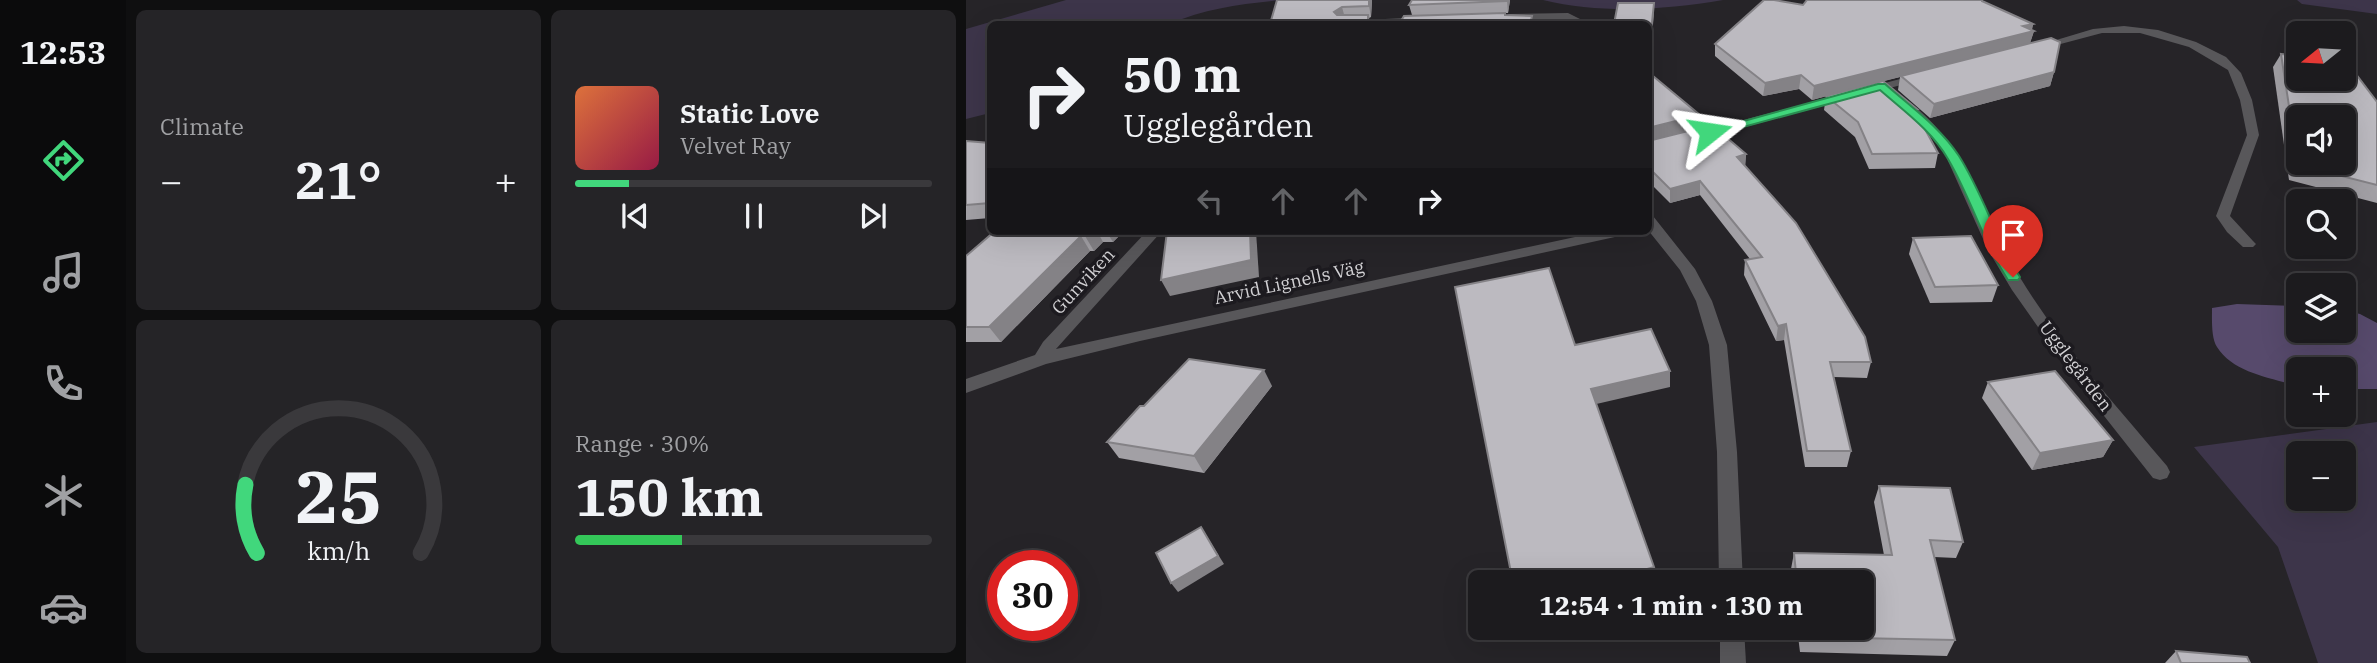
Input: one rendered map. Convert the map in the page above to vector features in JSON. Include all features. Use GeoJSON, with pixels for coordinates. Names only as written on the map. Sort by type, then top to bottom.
{"type":"FeatureCollection","features":[{"type":"Feature","properties":{"kind":"street"},"geometry":{"type":"LineString","coordinates":[[1501,17],[1568,16],[1579,21]]}},
{"type":"Feature","properties":{"kind":"street"},"geometry":{"type":"LineString","coordinates":[[1399,21],[1435,19]]}},
{"type":"Feature","properties":{"kind":"street"},"geometry":{"type":"LineString","coordinates":[[2025,51],[2112,28],[2144,32],[2196,46],[2218,57],[2234,70],[2253,136],[2223,216],[2232,229],[2249,244]]}},
{"type":"Feature","properties":{"kind":"street"},"geometry":{"type":"LineString","coordinates":[[1652,148],[1936,73]]}},
{"type":"Feature","properties":{"kind":"street","name":"Ugglegården"},"geometry":{"type":"LineString","coordinates":[[1882,87],[1934,132],[1954,158],[2001,259],[2085,382],[2160,472]]}},
{"type":"Feature","properties":{"kind":"street"},"geometry":{"type":"LineString","coordinates":[[1652,225],[1687,269],[1704,301],[1718,345],[1727,452],[1731,570]]}},
{"type":"Feature","properties":{"kind":"street","name":"Gunviken"},"geometry":{"type":"LineString","coordinates":[[1042,359],[1049,346],[1151,235]]}},
{"type":"Feature","properties":{"kind":"street","name":"Arvid Lignells Väg"},"geometry":{"type":"LineString","coordinates":[[966,386],[1042,359],[1224,316],[1605,235]]}},
{"type":"Feature","properties":{"kind":"street"},"geometry":{"type":"LineString","coordinates":[[1732,640],[1733,663]]}},
{"type":"Feature","properties":{"kind":"shaded area"},"geometry":{"type":"Polygon","coordinates":[[[1066,0],[1281,0],[1210,10],[1178,21],[994,21],[1066,0]]]}},
{"type":"Feature","properties":{"kind":"shaded area"},"geometry":{"type":"Polygon","coordinates":[[[1543,0],[1723,0],[1679,6],[1610,9],[1543,0]]]}},
{"type":"Feature","properties":{"kind":"shaded area"},"geometry":{"type":"Polygon","coordinates":[[[2297,0],[2377,0],[2377,14],[2302,4],[2297,0]]]}},
{"type":"Feature","properties":{"kind":"shaded area"},"geometry":{"type":"Polygon","coordinates":[[[987,23],[987,114],[966,119],[966,29],[987,23]]]}},
{"type":"Feature","properties":{"kind":"shaded area"},"geometry":{"type":"Polygon","coordinates":[[[2237,304],[2286,306],[2286,343],[2356,343],[2356,313],[2360,314],[2377,323],[2377,389],[2356,389],[2356,357],[2286,357],[2286,382],[2243,369],[2224,356],[2217,347],[2212,328],[2212,308],[2237,304]]]}},
{"type":"Feature","properties":{"kind":"shaded area"},"geometry":{"type":"Polygon","coordinates":[[[2377,422],[2377,663],[2318,663],[2278,547],[2194,447],[2356,427],[2377,422]]]}},
{"type":"Feature","properties":{"kind":"building"},"geometry":{"type":"Polygon","coordinates":[[[1277,0],[1369,0],[1369,6],[1342,7],[1334,12],[1337,15],[1368,15],[1368,21],[1271,21],[1277,0]]]}},
{"type":"Feature","properties":{"kind":"building"},"geometry":{"type":"Polygon","coordinates":[[[1412,0],[1507,0],[1507,1],[1409,5],[1412,0]]]}},
{"type":"Feature","properties":{"kind":"building"},"geometry":{"type":"Polygon","coordinates":[[[1764,0],[1803,5],[1807,0],[1982,0],[2033,24],[2023,26],[2034,31],[1814,86],[1801,75],[1765,83],[1715,44],[1764,0]]]}},
{"type":"Feature","properties":{"kind":"building"},"geometry":{"type":"Polygon","coordinates":[[[1618,3],[1654,3],[1652,22],[1615,21],[1618,3]]]}},
{"type":"Feature","properties":{"kind":"building"},"geometry":{"type":"Polygon","coordinates":[[[1505,13],[1532,16],[1531,20],[1541,21],[1401,21],[1404,16],[1505,13]]]}},
{"type":"Feature","properties":{"kind":"building"},"geometry":{"type":"Polygon","coordinates":[[[2051,38],[2060,42],[2054,72],[1934,104],[1901,76],[2051,38]]]}},
{"type":"Feature","properties":{"kind":"building"},"geometry":{"type":"Polygon","coordinates":[[[2281,54],[2286,55],[2286,87],[2281,54]]]}},
{"type":"Feature","properties":{"kind":"building"},"geometry":{"type":"Polygon","coordinates":[[[2356,74],[2377,102],[2377,185],[2338,175],[2356,175],[2356,105],[2289,105],[2287,91],[2356,91],[2356,74]]]}},
{"type":"Feature","properties":{"kind":"building"},"geometry":{"type":"Polygon","coordinates":[[[1653,76],[1700,115],[1652,127],[1653,76]]]}},
{"type":"Feature","properties":{"kind":"building"},"geometry":{"type":"Polygon","coordinates":[[[1883,81],[1917,109],[1914,109],[1938,153],[1872,154],[1858,122],[1826,96],[1883,81]]]}},
{"type":"Feature","properties":{"kind":"building"},"geometry":{"type":"Polygon","coordinates":[[[1712,125],[1746,154],[1737,157],[1796,223],[1865,337],[1871,362],[1830,362],[1851,451],[1807,451],[1786,324],[1778,326],[1745,260],[1762,257],[1700,181],[1670,189],[1652,171],[1652,140],[1712,125]]]}},
{"type":"Feature","properties":{"kind":"building"},"geometry":{"type":"Polygon","coordinates":[[[966,141],[987,143],[987,203],[966,205],[966,141]]]}},
{"type":"Feature","properties":{"kind":"building"},"geometry":{"type":"Polygon","coordinates":[[[990,235],[1086,235],[1081,236],[989,327],[966,327],[966,256],[990,235]]]}},
{"type":"Feature","properties":{"kind":"building"},"geometry":{"type":"Polygon","coordinates":[[[1167,235],[1250,235],[1251,260],[1161,280],[1167,235]]]}},
{"type":"Feature","properties":{"kind":"building"},"geometry":{"type":"Polygon","coordinates":[[[1971,236],[1998,285],[1935,287],[1913,238],[1971,236]]]}},
{"type":"Feature","properties":{"kind":"building"},"geometry":{"type":"Polygon","coordinates":[[[1549,268],[1575,345],[1651,329],[1670,371],[1591,389],[1654,567],[1644,570],[1510,570],[1455,287],[1549,268]]]}},
{"type":"Feature","properties":{"kind":"building"},"geometry":{"type":"Polygon","coordinates":[[[1189,359],[1264,370],[1194,456],[1107,442],[1140,406],[1144,406],[1189,359]]]}},
{"type":"Feature","properties":{"kind":"building"},"geometry":{"type":"Polygon","coordinates":[[[2055,371],[2113,440],[2040,453],[1988,382],[2055,371]]]}},
{"type":"Feature","properties":{"kind":"building"},"geometry":{"type":"Polygon","coordinates":[[[1879,486],[1950,488],[1963,542],[1930,540],[1955,640],[1874,638],[1874,570],[1796,570],[1794,553],[1892,555],[1879,486]]]}},
{"type":"Feature","properties":{"kind":"building"},"geometry":{"type":"Polygon","coordinates":[[[1201,527],[1218,556],[1171,583],[1156,553],[1201,527]]]}},
{"type":"Feature","properties":{"kind":"building"},"geometry":{"type":"Polygon","coordinates":[[[2176,651],[2247,657],[2250,663],[2181,663],[2176,651]]]}},
{"type":"Feature","properties":{"kind":"route"},"geometry":{"type":"LineString","coordinates":[[1710,132],[1882,87],[1912,110],[1954,158],[2001,259],[2013,277]]}}]}
